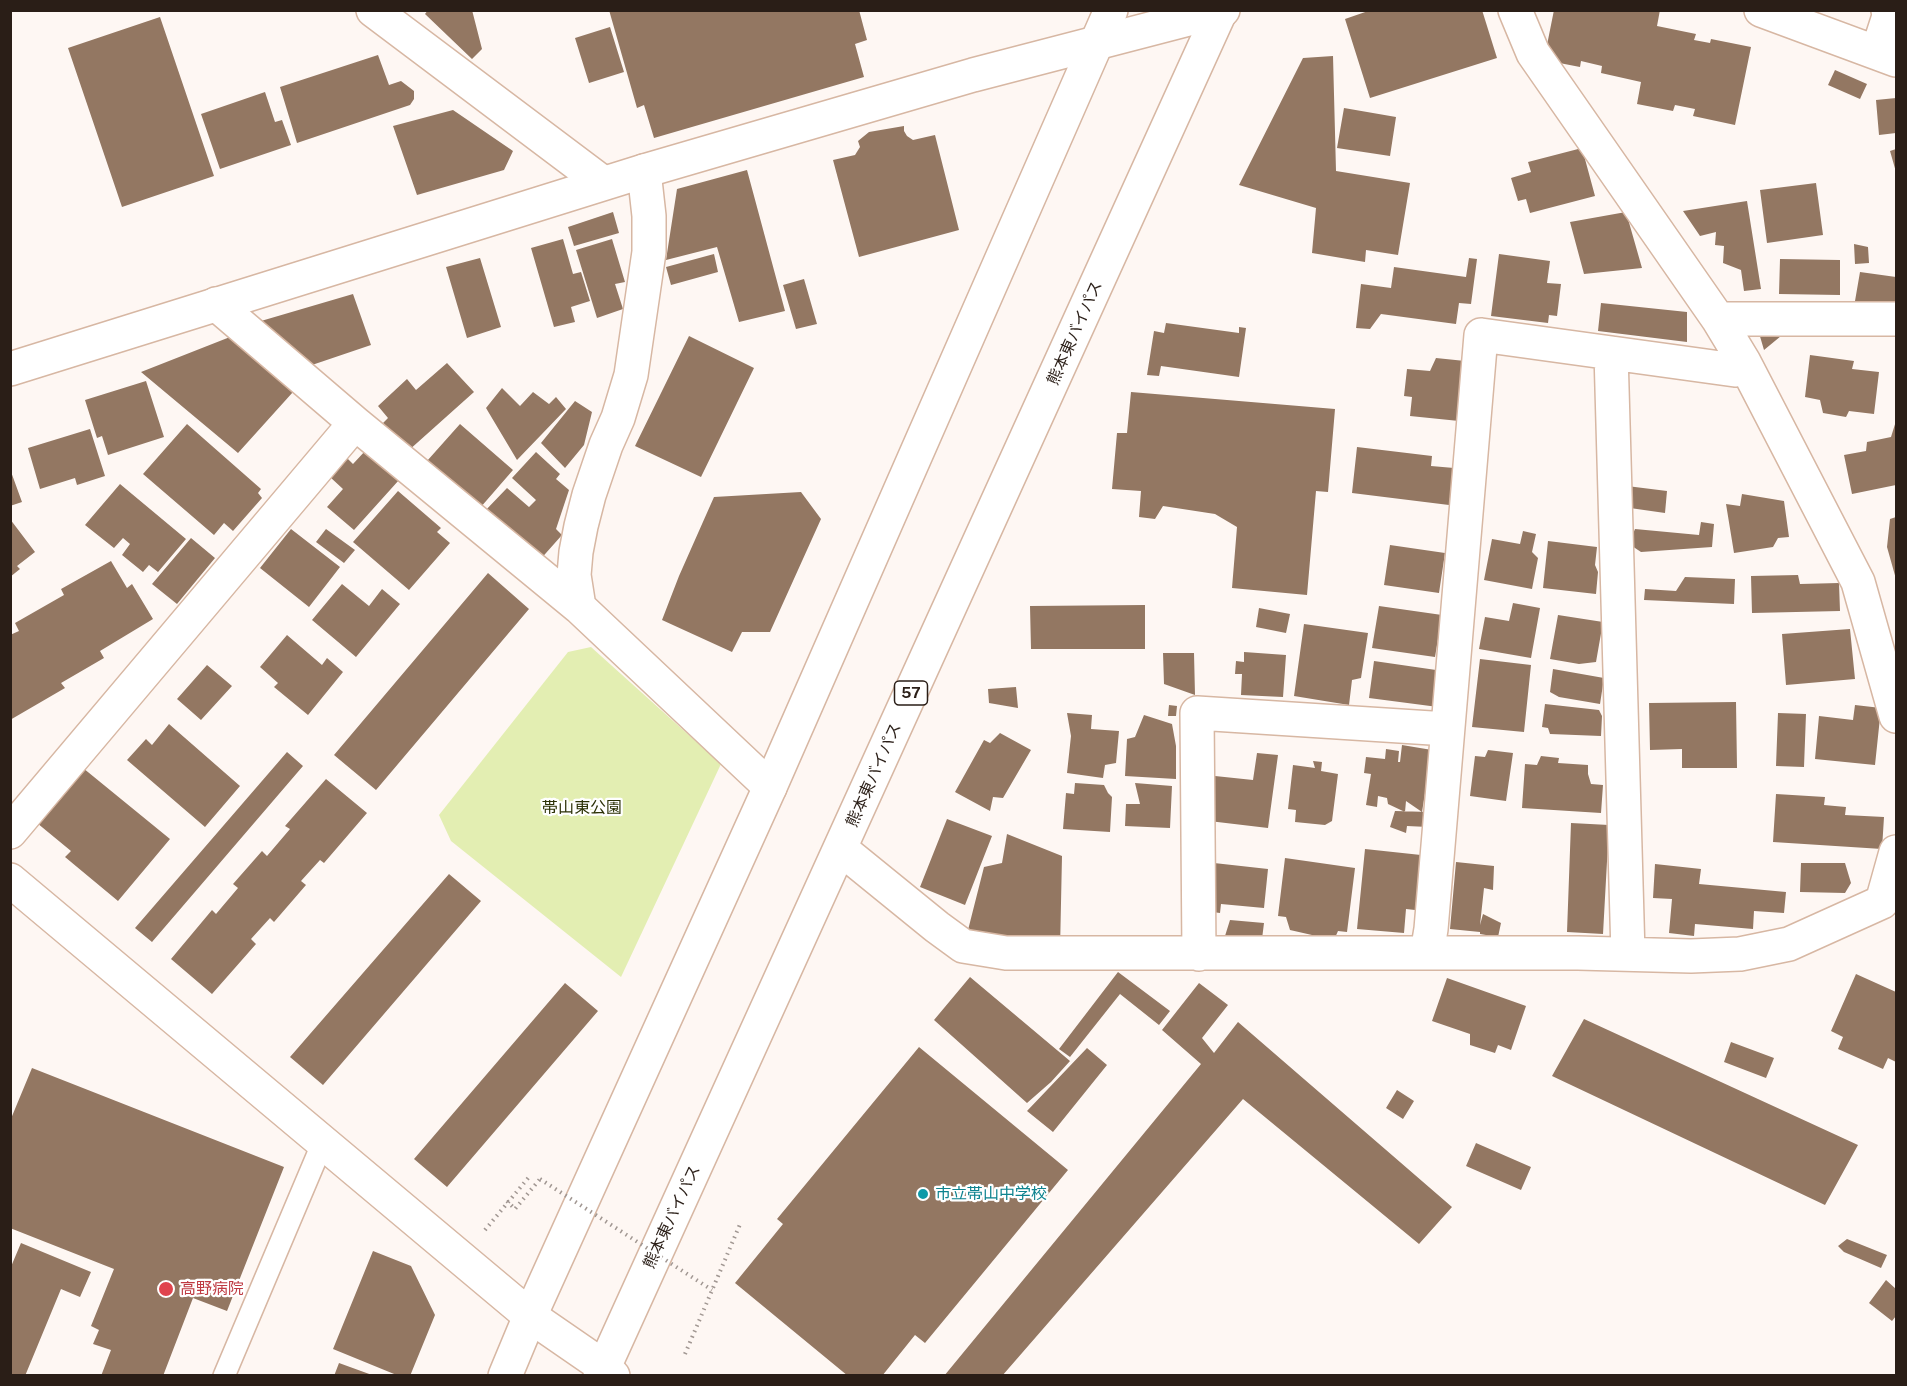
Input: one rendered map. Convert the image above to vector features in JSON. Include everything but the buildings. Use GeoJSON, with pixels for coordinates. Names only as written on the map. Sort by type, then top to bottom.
{"type":"FeatureCollection","features":[{"type":"Feature","properties":{"kind":"main road"},"geometry":{"type":"LineString","coordinates":[[373,10],[603,183]]}},
{"type":"Feature","properties":{"kind":"main road"},"geometry":{"type":"LineString","coordinates":[[505,1376],[530,1316],[770,787],[1111,10]]}},
{"type":"Feature","properties":{"kind":"main road"},"geometry":{"type":"LineString","coordinates":[[1515,10],[1533,54],[1718,319],[1747,368],[1858,582],[1896,716]]}},
{"type":"Feature","properties":{"kind":"main road"},"geometry":{"type":"LineString","coordinates":[[1761,10],[1887,56],[1891,14]]}},
{"type":"Feature","properties":{"kind":"main road"},"geometry":{"type":"LineString","coordinates":[[10,369],[603,183],[973,75],[1221,11]]}},
{"type":"Feature","properties":{"kind":"main road","name":"熊本東バイパス"},"geometry":{"type":"LineString","coordinates":[[606,1373],[1221,11]]}},
{"type":"Feature","properties":{"kind":"main road"},"geometry":{"type":"LineString","coordinates":[[579,607],[574,574],[579,535],[589,495],[618,418],[631,375],[642,305],[649,252],[649,216],[644,171]]}},
{"type":"Feature","properties":{"kind":"main road"},"geometry":{"type":"LineString","coordinates":[[216,304],[355,423],[579,607],[770,787]]}},
{"type":"Feature","properties":{"kind":"main road"},"geometry":{"type":"LineString","coordinates":[[1718,319],[1896,319]]}},
{"type":"Feature","properties":{"kind":"main road"},"geometry":{"type":"LineString","coordinates":[[1427,953],[1481,335],[1735,370],[1747,368]]}},
{"type":"Feature","properties":{"kind":"main road"},"geometry":{"type":"LineString","coordinates":[[1611,353],[1628,954]]}},
{"type":"Feature","properties":{"kind":"main road"},"geometry":{"type":"LineString","coordinates":[[10,832],[355,423]]}},
{"type":"Feature","properties":{"kind":"main road"},"geometry":{"type":"LineString","coordinates":[[1199,954],[1197,713],[1448,729]]}},
{"type":"Feature","properties":{"kind":"main road"},"geometry":{"type":"LineString","coordinates":[[841,849],[963,946],[1006,953],[1578,953],[1692,956],[1740,954],[1789,944],[1889,906],[1896,852]]}},
{"type":"Feature","properties":{"kind":"main road"},"geometry":{"type":"LineString","coordinates":[[10,880],[530,1316],[606,1373]]}},
{"type":"Feature","properties":{"kind":"lane"},"geometry":{"type":"LineString","coordinates":[[224,1376],[322,1142]]}},
{"type":"Feature","properties":{"kind":"path"},"geometry":{"type":"LineString","coordinates":[[485,1230],[529,1177]]}},
{"type":"Feature","properties":{"kind":"path"},"geometry":{"type":"LineString","coordinates":[[507,1201],[514,1209],[540,1179],[712,1290]]}},
{"type":"Feature","properties":{"kind":"path"},"geometry":{"type":"LineString","coordinates":[[685,1354],[741,1222]]}},
{"type":"Feature","properties":{"kind":"green space","name":"帯山東公園"},"geometry":{"type":"Polygon","coordinates":[[[591,647],[721,764],[621,977],[451,841],[439,815],[568,652],[591,647]]]}},
{"type":"Feature","properties":{"kind":"place","name":"市立帯山中学校"},"geometry":{"type":"Point","coordinates":[923,1194]}},
{"type":"Feature","properties":{"kind":"place","name":"高野病院"},"geometry":{"type":"Point","coordinates":[166,1289]}}]}
